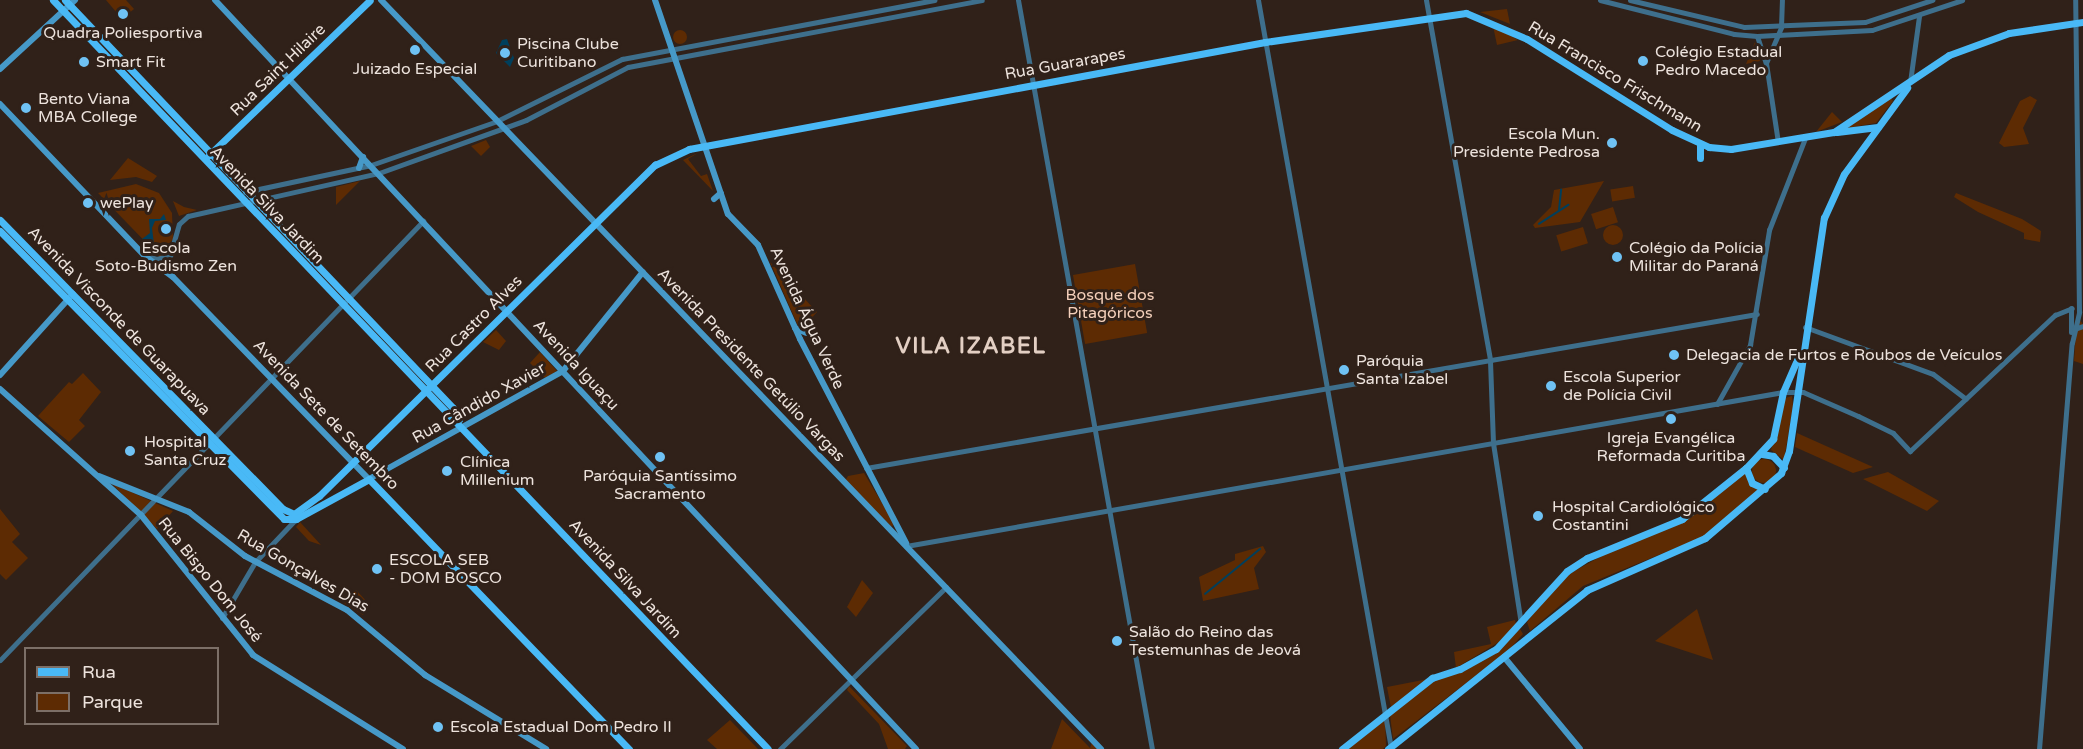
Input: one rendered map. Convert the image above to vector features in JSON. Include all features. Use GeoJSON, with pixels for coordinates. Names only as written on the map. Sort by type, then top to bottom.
{"type":"FeatureCollection","features":[{"type":"Feature","properties":{"kind":"main road","name":"Avenida Silva Jardim"},"geometry":{"type":"LineString","coordinates":[[53,0],[68,4],[128,66],[255,200],[345,300],[429,388],[453,408],[463,427],[768,749]]}},
{"type":"Feature","properties":{"kind":"main road","name":"Avenida Iguaçu"},"geometry":{"type":"LineString","coordinates":[[215,0],[916,749]]}},
{"type":"Feature","properties":{"kind":"main road","name":"Rua Saint Hilaire"},"geometry":{"type":"LineString","coordinates":[[205,159],[370,0]]}},
{"type":"Feature","properties":{"kind":"main road","name":"Avenida Presidente Getúlio Vargas"},"geometry":{"type":"LineString","coordinates":[[381,0],[1101,749]]}},
{"type":"Feature","properties":{"kind":"main road","name":"Avenida Água Verde"},"geometry":{"type":"LineString","coordinates":[[654,0],[728,214],[758,245],[800,339],[900,529],[906,546]]}},
{"type":"Feature","properties":{"kind":"main road","name":"Avenida Silva Jardim"},"geometry":{"type":"LineString","coordinates":[[68,4],[90,39],[265,222],[345,300]]}},
{"type":"Feature","properties":{"kind":"main road"},"geometry":{"type":"LineString","coordinates":[[0,69],[68,4]]}},
{"type":"Feature","properties":{"kind":"main road","name":"Rua Guararapes"},"geometry":{"type":"LineString","coordinates":[[672,155],[705,146],[1264,42],[1466,13]]}},
{"type":"Feature","properties":{"kind":"main road","name":"Rua Francisco Frischmann"},"geometry":{"type":"LineString","coordinates":[[1466,13],[1527,39],[1671,130],[1700,144],[1731,149],[1834,132],[1949,55],[1991,39],[2037,26],[2079,22]]}},
{"type":"Feature","properties":{"kind":"main road"},"geometry":{"type":"LineString","coordinates":[[90,39],[108,46]]}},
{"type":"Feature","properties":{"kind":"main road"},"geometry":{"type":"LineString","coordinates":[[128,66],[128,79]]}},
{"type":"Feature","properties":{"kind":"main road"},"geometry":{"type":"LineString","coordinates":[[1390,748],[1594,585],[1705,538],[1765,489],[1784,468],[1818,248],[1832,197],[1910,83]]}},
{"type":"Feature","properties":{"kind":"main road","name":"Avenida Sete de Setembro"},"geometry":{"type":"LineString","coordinates":[[0,104],[144,256],[172,277],[629,749]]}},
{"type":"Feature","properties":{"kind":"main road"},"geometry":{"type":"LineString","coordinates":[[1834,132],[1878,127]]}},
{"type":"Feature","properties":{"kind":"main road"},"geometry":{"type":"LineString","coordinates":[[1700,144],[1700,158]]}},
{"type":"Feature","properties":{"kind":"main road","name":"Rua Castro Alves"},"geometry":{"type":"LineString","coordinates":[[296,516],[655,165],[672,155]]}},
{"type":"Feature","properties":{"kind":"main road"},"geometry":{"type":"LineString","coordinates":[[359,168],[363,156]]}},
{"type":"Feature","properties":{"kind":"main road"},"geometry":{"type":"LineString","coordinates":[[714,199],[721,193]]}},
{"type":"Feature","properties":{"kind":"main road"},"geometry":{"type":"LineString","coordinates":[[264,210],[265,222]]}},
{"type":"Feature","properties":{"kind":"main road","name":"Avenida Visconde de Guarapuava"},"geometry":{"type":"LineString","coordinates":[[1,224],[44,264],[70,297],[193,427],[210,439],[286,512],[296,516]]}},
{"type":"Feature","properties":{"kind":"main road","name":"Avenida Visconde de Guarapuava"},"geometry":{"type":"LineString","coordinates":[[1,224],[47,279],[70,297],[190,413],[210,439],[278,513],[287,520],[296,516]]}},
{"type":"Feature","properties":{"kind":"main road"},"geometry":{"type":"LineString","coordinates":[[44,264],[47,279]]}},
{"type":"Feature","properties":{"kind":"main road","name":"Rua Cândido Xavier"},"geometry":{"type":"LineString","coordinates":[[296,516],[369,479],[564,371],[643,272]]}},
{"type":"Feature","properties":{"kind":"main road"},"geometry":{"type":"LineString","coordinates":[[0,375],[70,297]]}},
{"type":"Feature","properties":{"kind":"main road"},"geometry":{"type":"LineString","coordinates":[[795,328],[806,333]]}},
{"type":"Feature","properties":{"kind":"main road"},"geometry":{"type":"LineString","coordinates":[[1342,749],[1437,675],[1460,669],[1496,649],[1524,622],[1567,571],[1587,558],[1682,519],[1746,468],[1762,454],[1775,434],[1783,392],[1803,348]]}},
{"type":"Feature","properties":{"kind":"main road","name":"Rua Bispo Dom José"},"geometry":{"type":"LineString","coordinates":[[0,389],[141,515],[222,618],[258,659],[403,749]]}},
{"type":"Feature","properties":{"kind":"main road"},"geometry":{"type":"LineString","coordinates":[[190,413],[193,427]]}},
{"type":"Feature","properties":{"kind":"main road"},"geometry":{"type":"LineString","coordinates":[[1762,454],[1773,456],[1784,468]]}},
{"type":"Feature","properties":{"kind":"main road"},"geometry":{"type":"LineString","coordinates":[[1746,468],[1752,483],[1765,489]]}},
{"type":"Feature","properties":{"kind":"main road","name":"Rua Gonçalves Dias"},"geometry":{"type":"LineString","coordinates":[[96,474],[189,512],[255,562],[347,610],[418,669],[546,749]]}},
{"type":"Feature","properties":{"kind":"main road"},"geometry":{"type":"LineString","coordinates":[[897,536],[900,529]]}},
{"type":"Feature","properties":{"kind":"main road"},"geometry":{"type":"LineString","coordinates":[[1524,622],[1528,630],[1534,634]]}},
{"type":"Feature","properties":{"kind":"main road"},"geometry":{"type":"LineString","coordinates":[[1524,622],[1524,641]]}},
{"type":"Feature","properties":{"kind":"main road"},"geometry":{"type":"LineString","coordinates":[[1504,657],[1580,749]]}},
{"type":"Feature","properties":{"kind":"street"},"geometry":{"type":"LineString","coordinates":[[238,194],[371,165],[497,121],[614,62],[934,0]]}},
{"type":"Feature","properties":{"kind":"street"},"geometry":{"type":"LineString","coordinates":[[144,256],[158,259],[170,255],[184,218],[379,173],[505,128],[620,70],[982,0]]}},
{"type":"Feature","properties":{"kind":"street"},"geometry":{"type":"LineString","coordinates":[[1018,0],[1107,510],[1152,749]]}},
{"type":"Feature","properties":{"kind":"street"},"geometry":{"type":"LineString","coordinates":[[1258,0],[1344,468],[1390,748]]}},
{"type":"Feature","properties":{"kind":"street"},"geometry":{"type":"LineString","coordinates":[[1426,0],[1490,361],[1493,443],[1524,622]]}},
{"type":"Feature","properties":{"kind":"street"},"geometry":{"type":"LineString","coordinates":[[1600,0],[1734,34],[1757,36],[1872,30],[1961,0]]}},
{"type":"Feature","properties":{"kind":"street"},"geometry":{"type":"LineString","coordinates":[[1630,0],[1735,26],[1781,27],[1865,22],[1932,0]]}},
{"type":"Feature","properties":{"kind":"street"},"geometry":{"type":"LineString","coordinates":[[1766,63],[1781,27],[1782,0]]}},
{"type":"Feature","properties":{"kind":"street"},"geometry":{"type":"LineString","coordinates":[[2039,749],[2076,283],[2079,22],[2075,0]]}},
{"type":"Feature","properties":{"kind":"street"},"geometry":{"type":"LineString","coordinates":[[1910,83],[1919,16]]}},
{"type":"Feature","properties":{"kind":"street"},"geometry":{"type":"LineString","coordinates":[[1757,36],[1766,63],[1778,142]]}},
{"type":"Feature","properties":{"kind":"street"},"geometry":{"type":"LineString","coordinates":[[1717,404],[1750,345],[1776,206],[1805,138]]}},
{"type":"Feature","properties":{"kind":"street"},"geometry":{"type":"LineString","coordinates":[[0,660],[141,515],[153,497],[423,220]]}},
{"type":"Feature","properties":{"kind":"street"},"geometry":{"type":"LineString","coordinates":[[906,546],[1783,392],[1797,391],[1893,433],[1910,451],[2059,313],[2073,308]]}},
{"type":"Feature","properties":{"kind":"street"},"geometry":{"type":"LineString","coordinates":[[2059,313],[2073,316]]}},
{"type":"Feature","properties":{"kind":"street"},"geometry":{"type":"LineString","coordinates":[[866,468],[1757,314]]}},
{"type":"Feature","properties":{"kind":"street"},"geometry":{"type":"LineString","coordinates":[[2072,343],[2073,316]]}},
{"type":"Feature","properties":{"kind":"street"},"geometry":{"type":"LineString","coordinates":[[2074,329],[2083,326]]}},
{"type":"Feature","properties":{"kind":"street"},"geometry":{"type":"LineString","coordinates":[[1805,327],[1933,374],[1966,399]]}},
{"type":"Feature","properties":{"kind":"street","name":"Rua Cândido Xavier"},"geometry":{"type":"LineString","coordinates":[[222,618],[255,562],[296,516]]}},
{"type":"Feature","properties":{"kind":"street"},"geometry":{"type":"LineString","coordinates":[[780,749],[946,587]]}},
{"type":"Feature","properties":{"kind":"green space","name":"Quadra Poliesportiva"},"geometry":{"type":"Polygon","coordinates":[[[106,0],[126,0],[134,9],[122,19],[106,0]]]}},
{"type":"Feature","properties":{"kind":"green space"},"geometry":{"type":"Polygon","coordinates":[[[1507,9],[1510,24],[1480,12],[1507,9]]]}},
{"type":"Feature","properties":{"kind":"green space"},"geometry":{"type":"Polygon","coordinates":[[[1493,26],[1518,40],[1497,45],[1493,26]]]}},
{"type":"Feature","properties":{"kind":"green space"},"geometry":{"type":"Polygon","coordinates":[[[677,30],[683,30],[687,37],[683,44],[677,44],[673,40],[673,34],[677,30]]]}},
{"type":"Feature","properties":{"kind":"green space"},"geometry":{"type":"Polygon","coordinates":[[[1755,42],[1760,61],[1746,64],[1755,42]]]}},
{"type":"Feature","properties":{"kind":"green space"},"geometry":{"type":"Polygon","coordinates":[[[1889,95],[1893,101],[1876,123],[1842,129],[1889,95]]]}},
{"type":"Feature","properties":{"kind":"green space"},"geometry":{"type":"Polygon","coordinates":[[[2030,96],[2037,100],[2023,128],[2029,144],[2004,147],[1999,143],[2020,101],[2030,96]]]}},
{"type":"Feature","properties":{"kind":"green space"},"geometry":{"type":"Polygon","coordinates":[[[1832,112],[1842,122],[1816,132],[1832,112]]]}},
{"type":"Feature","properties":{"kind":"green space"},"geometry":{"type":"Polygon","coordinates":[[[486,140],[490,147],[481,156],[471,146],[486,140]]]}},
{"type":"Feature","properties":{"kind":"green space"},"geometry":{"type":"Polygon","coordinates":[[[698,153],[688,159],[701,176],[707,174],[713,191],[683,160],[698,153]]]}},
{"type":"Feature","properties":{"kind":"green space"},"geometry":{"type":"Polygon","coordinates":[[[128,158],[157,176],[152,182],[136,177],[110,180],[128,158]]]}},
{"type":"Feature","properties":{"kind":"green space"},"geometry":{"type":"Polygon","coordinates":[[[360,181],[336,205],[336,187],[360,181]]]}},
{"type":"Feature","properties":{"kind":"green space"},"geometry":{"type":"Polygon","coordinates":[[[1604,181],[1580,222],[1535,228],[1533,225],[1551,207],[1554,190],[1604,181]]]}},
{"type":"Feature","properties":{"kind":"green space"},"geometry":{"type":"Polygon","coordinates":[[[136,184],[159,193],[172,213],[173,239],[160,257],[98,193],[136,184]]]}},
{"type":"Feature","properties":{"kind":"green space"},"geometry":{"type":"Polygon","coordinates":[[[1633,186],[1635,198],[1612,201],[1610,190],[1633,186]]]}},
{"type":"Feature","properties":{"kind":"green space"},"geometry":{"type":"Polygon","coordinates":[[[1956,193],[2022,219],[2041,231],[2040,242],[2024,239],[2024,233],[1978,212],[1954,197],[1956,193]]]}},
{"type":"Feature","properties":{"kind":"green space"},"geometry":{"type":"Polygon","coordinates":[[[173,201],[184,207],[197,210],[179,216],[173,201]]]}},
{"type":"Feature","properties":{"kind":"green space"},"geometry":{"type":"Polygon","coordinates":[[[1613,207],[1618,222],[1596,229],[1591,214],[1613,207]]]}},
{"type":"Feature","properties":{"kind":"green space"},"geometry":{"type":"Polygon","coordinates":[[[1613,225],[1620,228],[1623,235],[1620,242],[1613,245],[1606,242],[1603,235],[1606,228],[1613,225]]]}},
{"type":"Feature","properties":{"kind":"green space"},"geometry":{"type":"Polygon","coordinates":[[[1583,227],[1588,243],[1561,251],[1556,235],[1583,227]]]}},
{"type":"Feature","properties":{"kind":"green space"},"geometry":{"type":"Polygon","coordinates":[[[770,262],[817,312],[802,329],[799,328],[770,262]]]}},
{"type":"Feature","properties":{"kind":"green space","name":"Bosque dos Pitagóricos"},"geometry":{"type":"Polygon","coordinates":[[[1135,264],[1147,333],[1085,344],[1073,275],[1135,264]]]}},
{"type":"Feature","properties":{"kind":"green space"},"geometry":{"type":"Polygon","coordinates":[[[2077,317],[2083,324],[2083,364],[2074,361],[2077,317]]]}},
{"type":"Feature","properties":{"kind":"green space"},"geometry":{"type":"Polygon","coordinates":[[[496,330],[506,341],[499,350],[483,342],[496,330]]]}},
{"type":"Feature","properties":{"kind":"green space"},"geometry":{"type":"Polygon","coordinates":[[[540,352],[557,371],[545,378],[530,363],[540,352]]]}},
{"type":"Feature","properties":{"kind":"green space"},"geometry":{"type":"Polygon","coordinates":[[[83,373],[101,392],[79,420],[85,426],[69,442],[38,416],[69,382],[72,384],[83,373]]]}},
{"type":"Feature","properties":{"kind":"green space"},"geometry":{"type":"Polygon","coordinates":[[[1792,396],[1793,406],[1784,460],[1771,450],[1785,398],[1792,396]]]}},
{"type":"Feature","properties":{"kind":"green space"},"geometry":{"type":"Polygon","coordinates":[[[1797,433],[1873,467],[1853,473],[1795,447],[1797,433]]]}},
{"type":"Feature","properties":{"kind":"green space"},"geometry":{"type":"Polygon","coordinates":[[[1764,459],[1773,462],[1776,471],[1773,480],[1764,483],[1755,480],[1752,471],[1755,462],[1764,459]]]}},
{"type":"Feature","properties":{"kind":"green space"},"geometry":{"type":"Polygon","coordinates":[[[1888,472],[1939,501],[1927,511],[1863,479],[1888,472]]]}},
{"type":"Feature","properties":{"kind":"green space"},"geometry":{"type":"Polygon","coordinates":[[[864,473],[894,523],[892,527],[845,481],[848,476],[864,473]]]}},
{"type":"Feature","properties":{"kind":"green space"},"geometry":{"type":"Polygon","coordinates":[[[1745,473],[1760,489],[1705,536],[1583,586],[1530,631],[1527,622],[1560,579],[1625,543],[1686,519],[1745,473]]]}},
{"type":"Feature","properties":{"kind":"green space"},"geometry":{"type":"Polygon","coordinates":[[[111,483],[173,511],[157,529],[111,483]]]}},
{"type":"Feature","properties":{"kind":"green space"},"geometry":{"type":"Polygon","coordinates":[[[0,509],[20,534],[12,542],[28,558],[6,580],[0,574],[0,509]]]}},
{"type":"Feature","properties":{"kind":"green space"},"geometry":{"type":"Polygon","coordinates":[[[300,522],[321,545],[309,541],[296,527],[300,522]]]}},
{"type":"Feature","properties":{"kind":"green space"},"geometry":{"type":"Polygon","coordinates":[[[1263,546],[1266,552],[1254,568],[1259,589],[1203,601],[1199,577],[1235,560],[1235,554],[1263,546]]]}},
{"type":"Feature","properties":{"kind":"green space"},"geometry":{"type":"Polygon","coordinates":[[[862,580],[873,593],[856,617],[847,607],[862,580]]]}},
{"type":"Feature","properties":{"kind":"green space"},"geometry":{"type":"Polygon","coordinates":[[[356,590],[370,605],[363,615],[344,603],[356,590]]]}},
{"type":"Feature","properties":{"kind":"green space"},"geometry":{"type":"Polygon","coordinates":[[[1697,609],[1713,660],[1655,641],[1697,609]]]}},
{"type":"Feature","properties":{"kind":"green space"},"geometry":{"type":"Polygon","coordinates":[[[1515,620],[1516,624],[1499,642],[1456,668],[1454,652],[1491,644],[1487,627],[1515,620]]]}},
{"type":"Feature","properties":{"kind":"green space"},"geometry":{"type":"Polygon","coordinates":[[[1520,629],[1523,634],[1509,650],[1393,739],[1390,715],[1439,677],[1490,656],[1520,629]]]}},
{"type":"Feature","properties":{"kind":"green space"},"geometry":{"type":"Polygon","coordinates":[[[1428,679],[1391,708],[1387,687],[1428,679]]]}},
{"type":"Feature","properties":{"kind":"green space"},"geometry":{"type":"Polygon","coordinates":[[[849,686],[907,746],[905,749],[888,749],[879,724],[847,690],[849,686]]]}},
{"type":"Feature","properties":{"kind":"green space"},"geometry":{"type":"Polygon","coordinates":[[[1385,717],[1386,746],[1383,749],[1344,749],[1385,717]]]}},
{"type":"Feature","properties":{"kind":"green space"},"geometry":{"type":"Polygon","coordinates":[[[1062,719],[1090,748],[1092,742],[1098,749],[1051,749],[1062,719]]]}},
{"type":"Feature","properties":{"kind":"green space"},"geometry":{"type":"Polygon","coordinates":[[[730,720],[758,749],[717,749],[707,740],[730,720]]]}},
{"type":"Feature","properties":{"kind":"water","name":"Piscina Clube Curitibano"},"geometry":{"type":"Polygon","coordinates":[[[507,39],[514,58],[510,67],[496,53],[502,40],[507,39]]]}},
{"type":"Feature","properties":{"kind":"water"},"geometry":{"type":"Polygon","coordinates":[[[164,214],[166,220],[155,221],[152,228],[154,244],[147,245],[142,239],[150,233],[149,219],[160,219],[164,214]]]}},
{"type":"Feature","properties":{"kind":"waterway"},"geometry":{"type":"LineString","coordinates":[[1559,210],[1561,190]]}},
{"type":"Feature","properties":{"kind":"waterway"},"geometry":{"type":"LineString","coordinates":[[1539,224],[1568,205]]}},
{"type":"Feature","properties":{"kind":"waterway"},"geometry":{"type":"LineString","coordinates":[[1205,594],[1260,549]]}},
{"type":"Feature","properties":{"kind":"place","name":"Quadra Poliesportiva"},"geometry":{"type":"Point","coordinates":[123,14]}},
{"type":"Feature","properties":{"kind":"place","name":"Juizado Especial"},"geometry":{"type":"Point","coordinates":[415,50]}},
{"type":"Feature","properties":{"kind":"place","name":"Piscina Clube Curitibano"},"geometry":{"type":"Point","coordinates":[505,53]}},
{"type":"Feature","properties":{"kind":"place","name":"Colégio Estadual Pedro Macedo"},"geometry":{"type":"Point","coordinates":[1643,61]}},
{"type":"Feature","properties":{"kind":"place","name":"Smart Fit"},"geometry":{"type":"Point","coordinates":[84,62]}},
{"type":"Feature","properties":{"kind":"place","name":"Bento Viana MBA College"},"geometry":{"type":"Point","coordinates":[26,108]}},
{"type":"Feature","properties":{"kind":"place","name":"Escola Mun. Presidente Pedrosa"},"geometry":{"type":"Point","coordinates":[1612,143]}},
{"type":"Feature","properties":{"kind":"place","name":"wePlay"},"geometry":{"type":"Point","coordinates":[88,203]}},
{"type":"Feature","properties":{"kind":"place","name":"Escola Soto-Budismo Zen"},"geometry":{"type":"Point","coordinates":[166,229]}},
{"type":"Feature","properties":{"kind":"place","name":"Colégio da Polícia Militar do Paraná"},"geometry":{"type":"Point","coordinates":[1617,257]}},
{"type":"Feature","properties":{"kind":"place","name":"Delegacia de Furtos e Roubos de Veículos"},"geometry":{"type":"Point","coordinates":[1674,355]}},
{"type":"Feature","properties":{"kind":"place","name":"Paróquia Santa Izabel"},"geometry":{"type":"Point","coordinates":[1344,370]}},
{"type":"Feature","properties":{"kind":"place","name":"Escola Superior de Polícia Civil"},"geometry":{"type":"Point","coordinates":[1551,386]}},
{"type":"Feature","properties":{"kind":"place","name":"Igreja Evangélica Reformada Curitiba"},"geometry":{"type":"Point","coordinates":[1671,419]}},
{"type":"Feature","properties":{"kind":"place","name":"Hospital Santa Cruz"},"geometry":{"type":"Point","coordinates":[130,451]}},
{"type":"Feature","properties":{"kind":"place","name":"Paróquia Santíssimo Sacramento"},"geometry":{"type":"Point","coordinates":[660,457]}},
{"type":"Feature","properties":{"kind":"place","name":"Clínica Millenium"},"geometry":{"type":"Point","coordinates":[447,471]}},
{"type":"Feature","properties":{"kind":"place","name":"Hospital Cardiológico Costantini"},"geometry":{"type":"Point","coordinates":[1538,516]}},
{"type":"Feature","properties":{"kind":"place","name":"ESCOLA SEB - DOM BOSCO"},"geometry":{"type":"Point","coordinates":[377,569]}},
{"type":"Feature","properties":{"kind":"place","name":"Salão do Reino das Testemunhas de Jeová"},"geometry":{"type":"Point","coordinates":[1117,641]}},
{"type":"Feature","properties":{"kind":"place","name":"Escola Estadual Dom Pedro II"},"geometry":{"type":"Point","coordinates":[438,727]}},
{"type":"Feature","properties":{"kind":"district","name":"VILA IZABEL"},"geometry":{"type":"Point","coordinates":[971,347]}}]}
